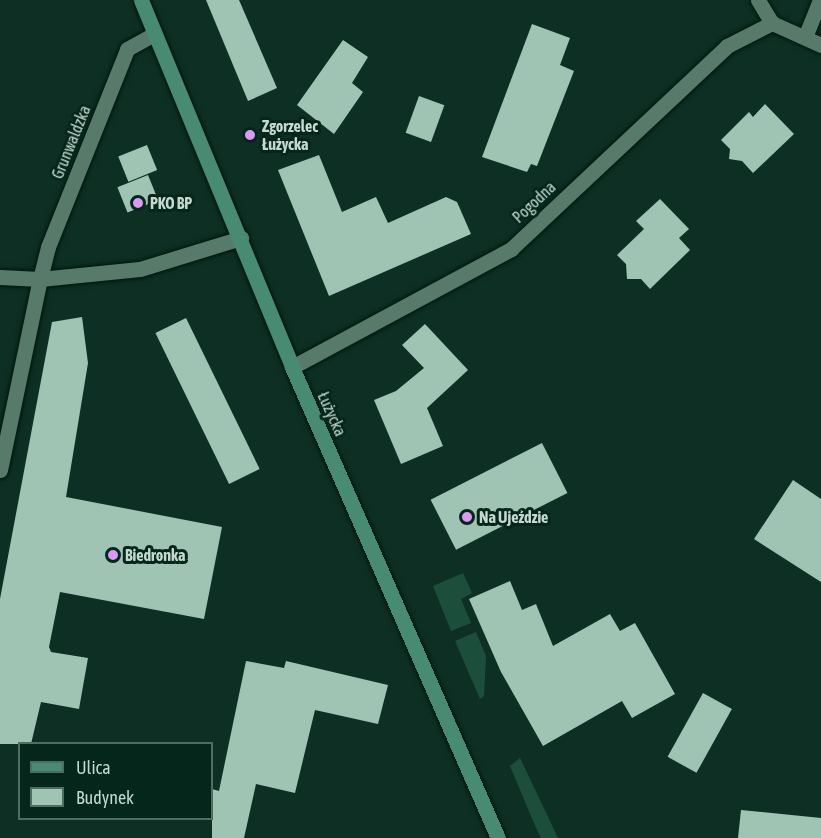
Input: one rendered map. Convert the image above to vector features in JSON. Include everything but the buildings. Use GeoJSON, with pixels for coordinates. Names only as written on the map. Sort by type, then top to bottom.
{"type":"FeatureCollection","features":[{"type":"Feature","properties":{"kind":"main road","name":"Łużycka"},"geometry":{"type":"LineString","coordinates":[[141,0],[241,238],[292,367],[498,838]]}},
{"type":"Feature","properties":{"kind":"street"},"geometry":{"type":"LineString","coordinates":[[758,0],[772,23],[821,45]]}},
{"type":"Feature","properties":{"kind":"street"},"geometry":{"type":"LineString","coordinates":[[805,37],[820,0]]}},
{"type":"Feature","properties":{"kind":"street","name":"Pogodna"},"geometry":{"type":"LineString","coordinates":[[292,367],[511,249],[727,46],[772,23]]}},
{"type":"Feature","properties":{"kind":"street","name":"Grunwaldzka"},"geometry":{"type":"LineString","coordinates":[[0,470],[48,247],[127,49],[154,34]]}},
{"type":"Feature","properties":{"kind":"street"},"geometry":{"type":"LineString","coordinates":[[0,277],[40,279],[140,269],[241,238]]}},
{"type":"Feature","properties":{"kind":"green space"},"geometry":{"type":"Polygon","coordinates":[[[463,573],[472,593],[461,599],[471,623],[451,631],[433,586],[463,573]]]}},
{"type":"Feature","properties":{"kind":"green space"},"geometry":{"type":"Polygon","coordinates":[[[476,632],[486,656],[484,696],[480,699],[455,641],[476,632]]]}},
{"type":"Feature","properties":{"kind":"green space"},"geometry":{"type":"Polygon","coordinates":[[[520,758],[558,838],[541,838],[510,766],[520,758]]]}},
{"type":"Feature","properties":{"kind":"place","name":"Zgorzelec Łużycka"},"geometry":{"type":"Point","coordinates":[250,135]}},
{"type":"Feature","properties":{"kind":"place","name":"PKO BP"},"geometry":{"type":"Point","coordinates":[138,203]}},
{"type":"Feature","properties":{"kind":"place","name":"Na Ujeździe"},"geometry":{"type":"Point","coordinates":[467,517]}},
{"type":"Feature","properties":{"kind":"place","name":"Biedronka"},"geometry":{"type":"Point","coordinates":[113,555]}}]}
